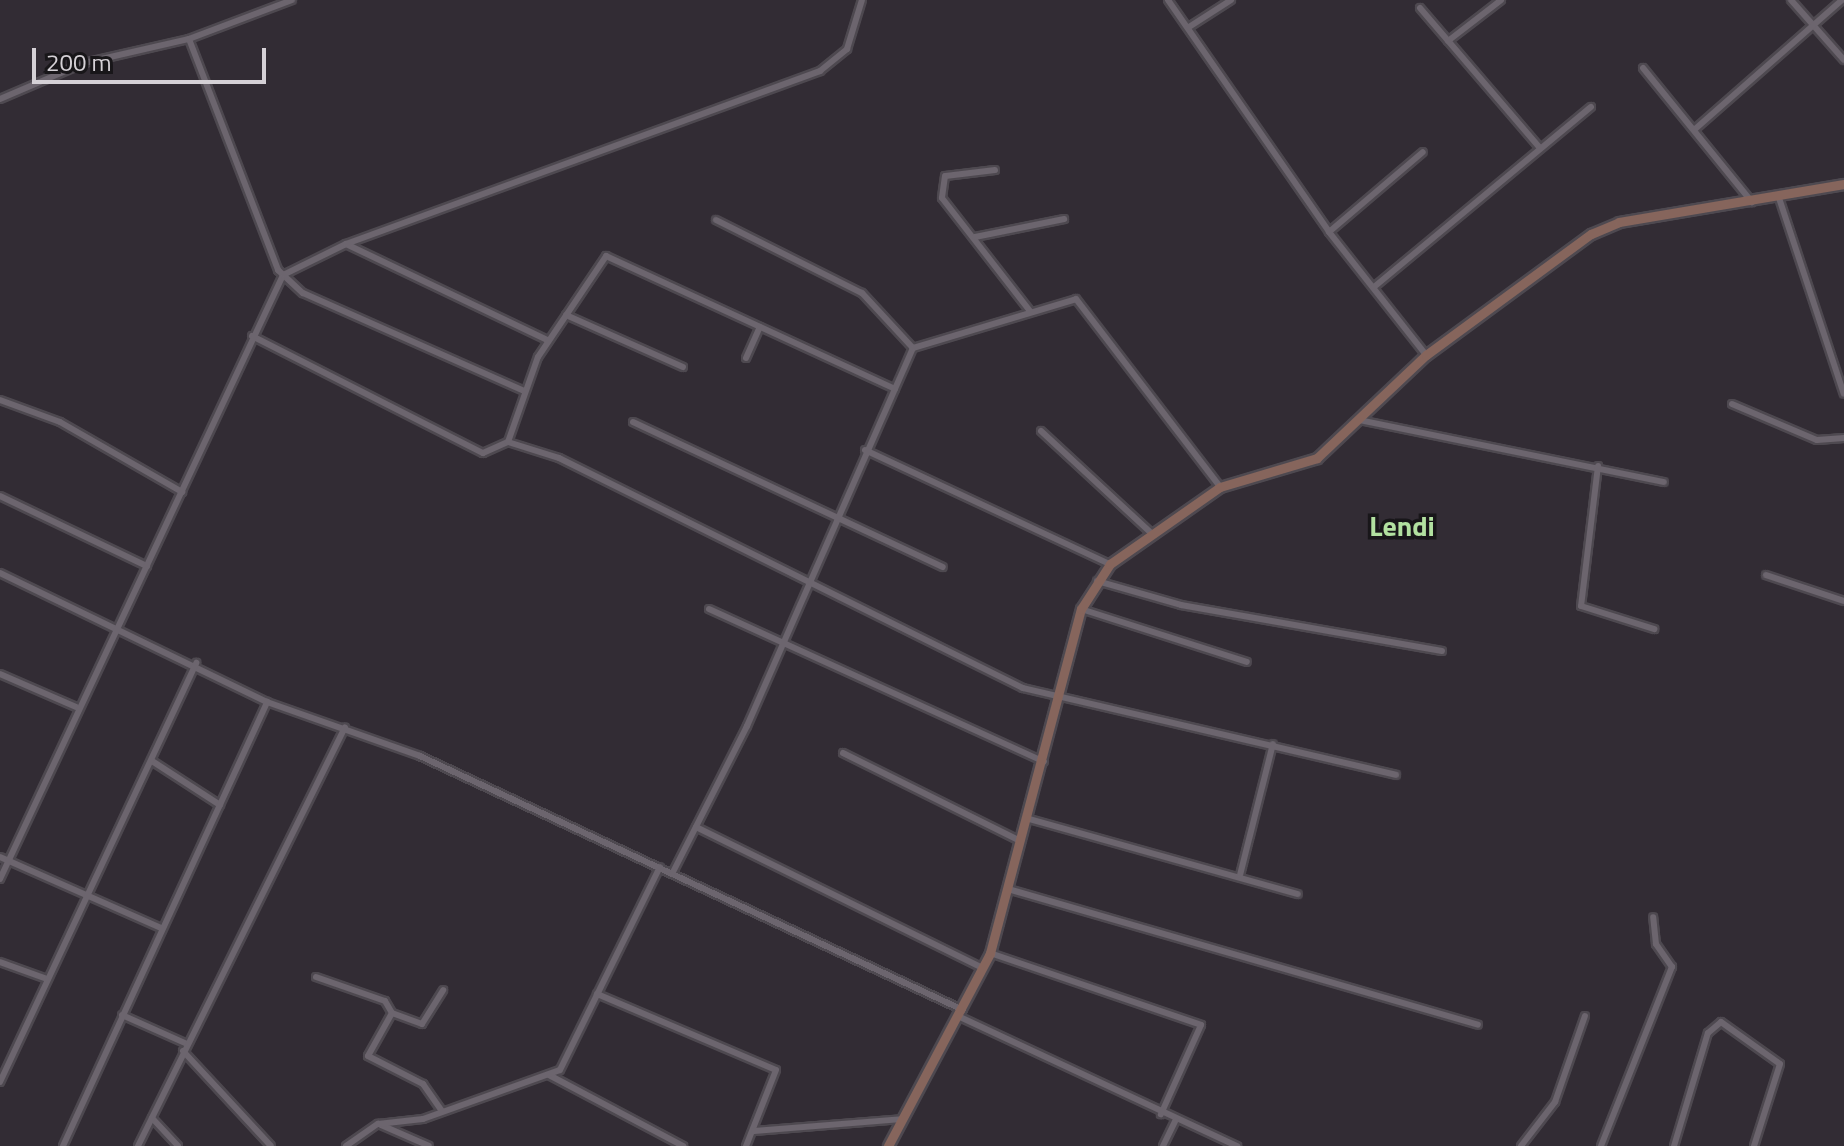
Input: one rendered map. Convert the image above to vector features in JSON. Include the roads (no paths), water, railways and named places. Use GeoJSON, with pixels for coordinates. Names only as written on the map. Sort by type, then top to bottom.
{"type":"FeatureCollection","features":[{"type":"Feature","properties":{"kind":"main road"},"geometry":{"type":"LineString","coordinates":[[888,1146],[962,1014],[990,953],[1063,698],[1081,609],[1110,564],[1150,532],[1220,487],[1317,458],[1426,355],[1607,226],[1753,203],[1844,184]]}},
{"type":"Feature","properties":{"kind":"street"},"geometry":{"type":"LineString","coordinates":[[0,99],[84,63],[189,39],[292,0]]}},
{"type":"Feature","properties":{"kind":"street"},"geometry":{"type":"LineString","coordinates":[[0,879],[76,707],[118,629],[283,275],[346,244],[820,71],[847,49],[862,0]]}},
{"type":"Feature","properties":{"kind":"street"},"geometry":{"type":"LineString","coordinates":[[1168,0],[1329,232],[1426,355]]}},
{"type":"Feature","properties":{"kind":"street"},"geometry":{"type":"LineString","coordinates":[[1189,27],[1231,0]]}},
{"type":"Feature","properties":{"kind":"street"},"geometry":{"type":"LineString","coordinates":[[1448,41],[1501,0]]}},
{"type":"Feature","properties":{"kind":"street"},"geometry":{"type":"LineString","coordinates":[[1791,0],[1844,60]]}},
{"type":"Feature","properties":{"kind":"street"},"geometry":{"type":"LineString","coordinates":[[1694,130],[1842,0]]}},
{"type":"Feature","properties":{"kind":"street"},"geometry":{"type":"LineString","coordinates":[[1420,8],[1540,148]]}},
{"type":"Feature","properties":{"kind":"street"},"geometry":{"type":"LineString","coordinates":[[189,39],[267,254],[283,275],[303,293],[524,391]]}},
{"type":"Feature","properties":{"kind":"street"},"geometry":{"type":"LineString","coordinates":[[1643,68],[1753,203]]}},
{"type":"Feature","properties":{"kind":"street"},"geometry":{"type":"LineString","coordinates":[[1374,287],[1591,107]]}},
{"type":"Feature","properties":{"kind":"street"},"geometry":{"type":"LineString","coordinates":[[1329,232],[1423,152]]}},
{"type":"Feature","properties":{"kind":"street"},"geometry":{"type":"LineString","coordinates":[[995,170],[941,180],[942,198],[1030,311]]}},
{"type":"Feature","properties":{"kind":"street"},"geometry":{"type":"LineString","coordinates":[[1779,198],[1844,394]]}},
{"type":"Feature","properties":{"kind":"street"},"geometry":{"type":"LineString","coordinates":[[975,237],[1064,219]]}},
{"type":"Feature","properties":{"kind":"street"},"geometry":{"type":"LineString","coordinates":[[716,220],[862,293],[913,348]]}},
{"type":"Feature","properties":{"kind":"street"},"geometry":{"type":"LineString","coordinates":[[346,244],[547,340]]}},
{"type":"Feature","properties":{"kind":"street"},"geometry":{"type":"LineString","coordinates":[[252,336],[469,448],[491,455],[508,442],[524,391],[547,340],[606,256],[895,389]]}},
{"type":"Feature","properties":{"kind":"street"},"geometry":{"type":"LineString","coordinates":[[672,874],[786,641],[834,515],[913,348],[1076,299],[1090,309],[1220,487]]}},
{"type":"Feature","properties":{"kind":"street"},"geometry":{"type":"LineString","coordinates":[[566,315],[683,367]]}},
{"type":"Feature","properties":{"kind":"street"},"geometry":{"type":"LineString","coordinates":[[746,358],[760,327]]}},
{"type":"Feature","properties":{"kind":"street"},"geometry":{"type":"LineString","coordinates":[[0,400],[60,422],[182,492]]}},
{"type":"Feature","properties":{"kind":"street"},"geometry":{"type":"LineString","coordinates":[[1732,404],[1817,440],[1844,438]]}},
{"type":"Feature","properties":{"kind":"street"},"geometry":{"type":"LineString","coordinates":[[1359,420],[1598,466],[1664,482]]}},
{"type":"Feature","properties":{"kind":"street"},"geometry":{"type":"LineString","coordinates":[[633,422],[943,567]]}},
{"type":"Feature","properties":{"kind":"street"},"geometry":{"type":"LineString","coordinates":[[1041,431],[1150,532]]}},
{"type":"Feature","properties":{"kind":"street"},"geometry":{"type":"LineString","coordinates":[[508,442],[578,466],[1023,688],[1396,775]]}},
{"type":"Feature","properties":{"kind":"street"},"geometry":{"type":"LineString","coordinates":[[865,450],[1110,564]]}},
{"type":"Feature","properties":{"kind":"street"},"geometry":{"type":"LineString","coordinates":[[1598,466],[1581,606],[1654,629]]}},
{"type":"Feature","properties":{"kind":"street"},"geometry":{"type":"LineString","coordinates":[[0,496],[147,566]]}},
{"type":"Feature","properties":{"kind":"street"},"geometry":{"type":"LineString","coordinates":[[0,573],[196,663],[267,702],[345,727],[660,867],[1175,1121],[1237,1146]]}},
{"type":"Feature","properties":{"kind":"street"},"geometry":{"type":"LineString","coordinates":[[1766,575],[1844,601]]}},
{"type":"Feature","properties":{"kind":"street"},"geometry":{"type":"LineString","coordinates":[[1097,581],[1181,605],[1442,651]]}},
{"type":"Feature","properties":{"kind":"street"},"geometry":{"type":"LineString","coordinates":[[709,609],[786,641],[1045,762]]}},
{"type":"Feature","properties":{"kind":"street"},"geometry":{"type":"LineString","coordinates":[[1081,609],[1247,662]]}},
{"type":"Feature","properties":{"kind":"street"},"geometry":{"type":"LineString","coordinates":[[0,1082],[196,663]]}},
{"type":"Feature","properties":{"kind":"street"},"geometry":{"type":"LineString","coordinates":[[0,674],[76,707]]}},
{"type":"Feature","properties":{"kind":"street"},"geometry":{"type":"LineString","coordinates":[[63,1146],[267,702]]}},
{"type":"Feature","properties":{"kind":"street"},"geometry":{"type":"LineString","coordinates":[[138,1146],[345,727]]}},
{"type":"Feature","properties":{"kind":"street"},"geometry":{"type":"LineString","coordinates":[[1240,875],[1273,744]]}},
{"type":"Feature","properties":{"kind":"street"},"geometry":{"type":"LineString","coordinates":[[843,753],[1020,841]]}},
{"type":"Feature","properties":{"kind":"street"},"geometry":{"type":"LineString","coordinates":[[152,761],[220,805]]}},
{"type":"Feature","properties":{"kind":"street"},"geometry":{"type":"LineString","coordinates":[[1029,819],[1240,875],[1298,894]]}},
{"type":"Feature","properties":{"kind":"street"},"geometry":{"type":"LineString","coordinates":[[696,827],[983,968]]}},
{"type":"Feature","properties":{"kind":"street"},"geometry":{"type":"LineString","coordinates":[[0,857],[85,899],[161,928]]}},
{"type":"Feature","properties":{"kind":"street"},"geometry":{"type":"LineString","coordinates":[[346,1146],[378,1124],[441,1110],[549,1075],[565,1062],[660,867]]}},
{"type":"Feature","properties":{"kind":"street"},"geometry":{"type":"LineString","coordinates":[[1008,889],[1478,1025]]}},
{"type":"Feature","properties":{"kind":"street"},"geometry":{"type":"LineString","coordinates":[[1601,1146],[1672,967],[1656,944],[1653,917]]}},
{"type":"Feature","properties":{"kind":"street"},"geometry":{"type":"LineString","coordinates":[[990,953],[1201,1025],[1161,1114]]}},
{"type":"Feature","properties":{"kind":"street"},"geometry":{"type":"LineString","coordinates":[[0,962],[47,979]]}},
{"type":"Feature","properties":{"kind":"street"},"geometry":{"type":"LineString","coordinates":[[316,977],[385,1001],[392,1013],[422,1024],[443,990]]}},
{"type":"Feature","properties":{"kind":"street"},"geometry":{"type":"LineString","coordinates":[[597,994],[776,1070],[746,1146]]}},
{"type":"Feature","properties":{"kind":"street"},"geometry":{"type":"LineString","coordinates":[[392,1013],[368,1056],[423,1084],[441,1110]]}},
{"type":"Feature","properties":{"kind":"street"},"geometry":{"type":"LineString","coordinates":[[122,1015],[185,1048],[271,1146]]}},
{"type":"Feature","properties":{"kind":"street"},"geometry":{"type":"LineString","coordinates":[[1521,1146],[1555,1102],[1585,1016]]}},
{"type":"Feature","properties":{"kind":"street"},"geometry":{"type":"LineString","coordinates":[[1674,1146],[1708,1033],[1721,1022],[1780,1064],[1754,1146]]}},
{"type":"Feature","properties":{"kind":"street"},"geometry":{"type":"LineString","coordinates":[[549,1075],[683,1146]]}},
{"type":"Feature","properties":{"kind":"street"},"geometry":{"type":"LineString","coordinates":[[152,1118],[178,1146]]}},
{"type":"Feature","properties":{"kind":"street"},"geometry":{"type":"LineString","coordinates":[[754,1131],[902,1119]]}},
{"type":"Feature","properties":{"kind":"street"},"geometry":{"type":"LineString","coordinates":[[1163,1146],[1175,1121]]}},
{"type":"Feature","properties":{"kind":"street"},"geometry":{"type":"LineString","coordinates":[[378,1124],[429,1146]]}},
{"type":"Feature","properties":{"kind":"district","name":"Lendi"},"geometry":{"type":"Point","coordinates":[1402,526]}}]}
